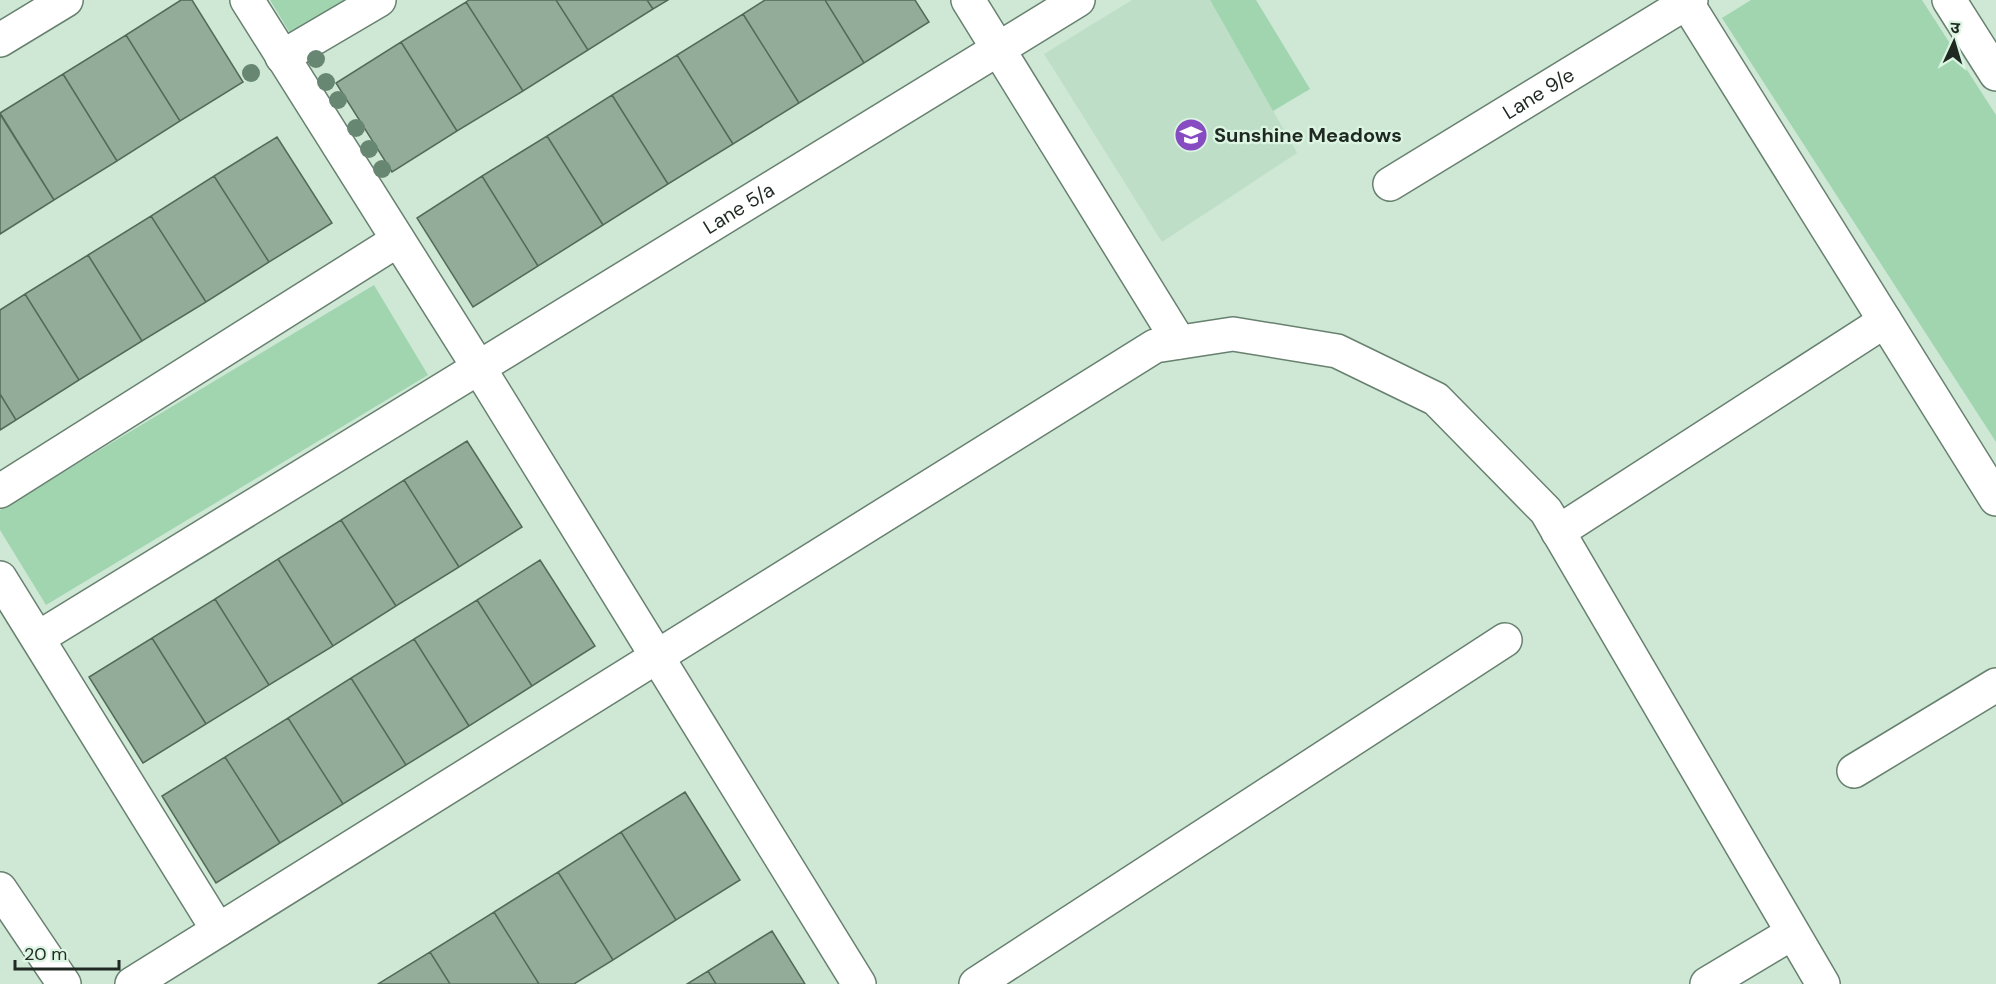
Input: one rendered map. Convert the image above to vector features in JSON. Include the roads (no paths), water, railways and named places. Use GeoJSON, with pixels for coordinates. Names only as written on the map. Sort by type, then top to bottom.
{"type":"FeatureCollection","features":[{"type":"Feature","properties":{"kind":"street"},"geometry":{"type":"LineString","coordinates":[[0,40],[66,0]]}},
{"type":"Feature","properties":{"kind":"street"},"geometry":{"type":"LineString","coordinates":[[247,0],[479,368],[859,984]]}},
{"type":"Feature","properties":{"kind":"street"},"geometry":{"type":"LineString","coordinates":[[282,57],[379,0]]}},
{"type":"Feature","properties":{"kind":"street"},"geometry":{"type":"LineString","coordinates":[[968,0],[1179,342]]}},
{"type":"Feature","properties":{"kind":"street","name":"Lane 5/a"},"geometry":{"type":"LineString","coordinates":[[38,638],[1078,0]]}},
{"type":"Feature","properties":{"kind":"street"},"geometry":{"type":"LineString","coordinates":[[1949,0],[1996,74]]}},
{"type":"Feature","properties":{"kind":"street"},"geometry":{"type":"LineString","coordinates":[[1688,1],[1996,499]]}},
{"type":"Feature","properties":{"kind":"street","name":"Lane 9/e"},"geometry":{"type":"LineString","coordinates":[[1390,184],[1688,1]]}},
{"type":"Feature","properties":{"kind":"street"},"geometry":{"type":"LineString","coordinates":[[0,491],[398,240]]}},
{"type":"Feature","properties":{"kind":"street"},"geometry":{"type":"LineString","coordinates":[[1558,532],[1885,321]]}},
{"type":"Feature","properties":{"kind":"street"},"geometry":{"type":"LineString","coordinates":[[144,981],[218,930],[1155,346],[1233,334],[1337,351],[1436,399],[1546,511],[1823,984]]}},
{"type":"Feature","properties":{"kind":"street"},"geometry":{"type":"LineString","coordinates":[[0,578],[218,930]]}},
{"type":"Feature","properties":{"kind":"street"},"geometry":{"type":"LineString","coordinates":[[976,984],[1505,640]]}},
{"type":"Feature","properties":{"kind":"street"},"geometry":{"type":"LineString","coordinates":[[1854,771],[1996,685]]}},
{"type":"Feature","properties":{"kind":"street"},"geometry":{"type":"LineString","coordinates":[[0,889],[64,984]]}},
{"type":"Feature","properties":{"kind":"street"},"geometry":{"type":"LineString","coordinates":[[1707,984],[1792,933]]}},
{"type":"Feature","properties":{"kind":"place","name":"Sunshine Meadows"},"geometry":{"type":"Point","coordinates":[1191,135]}}]}
